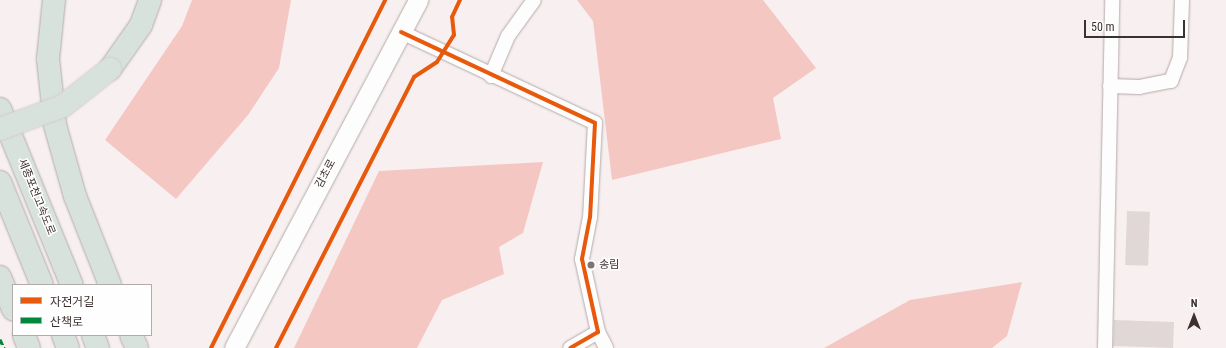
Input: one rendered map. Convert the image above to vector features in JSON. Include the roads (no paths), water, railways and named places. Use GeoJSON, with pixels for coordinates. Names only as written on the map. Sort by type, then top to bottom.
{"type":"FeatureCollection","features":[{"type":"Feature","properties":{"kind":"highway"},"geometry":{"type":"LineString","coordinates":[[54,0],[48,59],[55,124],[75,196],[110,284]]}},
{"type":"Feature","properties":{"kind":"highway"},"geometry":{"type":"LineString","coordinates":[[0,129],[62,106],[110,69],[141,25],[150,0]]}},
{"type":"Feature","properties":{"kind":"highway","name":"세종포천고속도로"},"geometry":{"type":"LineString","coordinates":[[0,109],[72,284]]}},
{"type":"Feature","properties":{"kind":"highway"},"geometry":{"type":"LineString","coordinates":[[0,182],[42,284]]}},
{"type":"Feature","properties":{"kind":"highway"},"geometry":{"type":"LineString","coordinates":[[0,277],[12,307]]}},
{"type":"Feature","properties":{"kind":"highway"},"geometry":{"type":"LineString","coordinates":[[24,336],[29,348]]}},
{"type":"Feature","properties":{"kind":"highway"},"geometry":{"type":"LineString","coordinates":[[63,336],[68,348]]}},
{"type":"Feature","properties":{"kind":"highway"},"geometry":{"type":"LineString","coordinates":[[93,336],[98,348]]}},
{"type":"Feature","properties":{"kind":"highway"},"geometry":{"type":"LineString","coordinates":[[131,336],[136,348]]}},
{"type":"Feature","properties":{"kind":"main road","name":"감초로"},"geometry":{"type":"LineString","coordinates":[[234,348],[418,0]]}},
{"type":"Feature","properties":{"kind":"street"},"geometry":{"type":"LineString","coordinates":[[491,76],[508,36],[534,0]]}},
{"type":"Feature","properties":{"kind":"street"},"geometry":{"type":"LineString","coordinates":[[1105,348],[1112,0]]}},
{"type":"Feature","properties":{"kind":"street"},"geometry":{"type":"LineString","coordinates":[[1110,86],[1139,87],[1171,81],[1180,58],[1182,0]]}},
{"type":"Feature","properties":{"kind":"street"},"geometry":{"type":"LineString","coordinates":[[401,32],[491,76],[595,123],[590,217],[582,258],[598,332],[606,348]]}},
{"type":"Feature","properties":{"kind":"street"},"geometry":{"type":"LineString","coordinates":[[570,348],[598,332]]}},
{"type":"Feature","properties":{"kind":"place","name":"송림"},"geometry":{"type":"Point","coordinates":[591,265]}}]}
